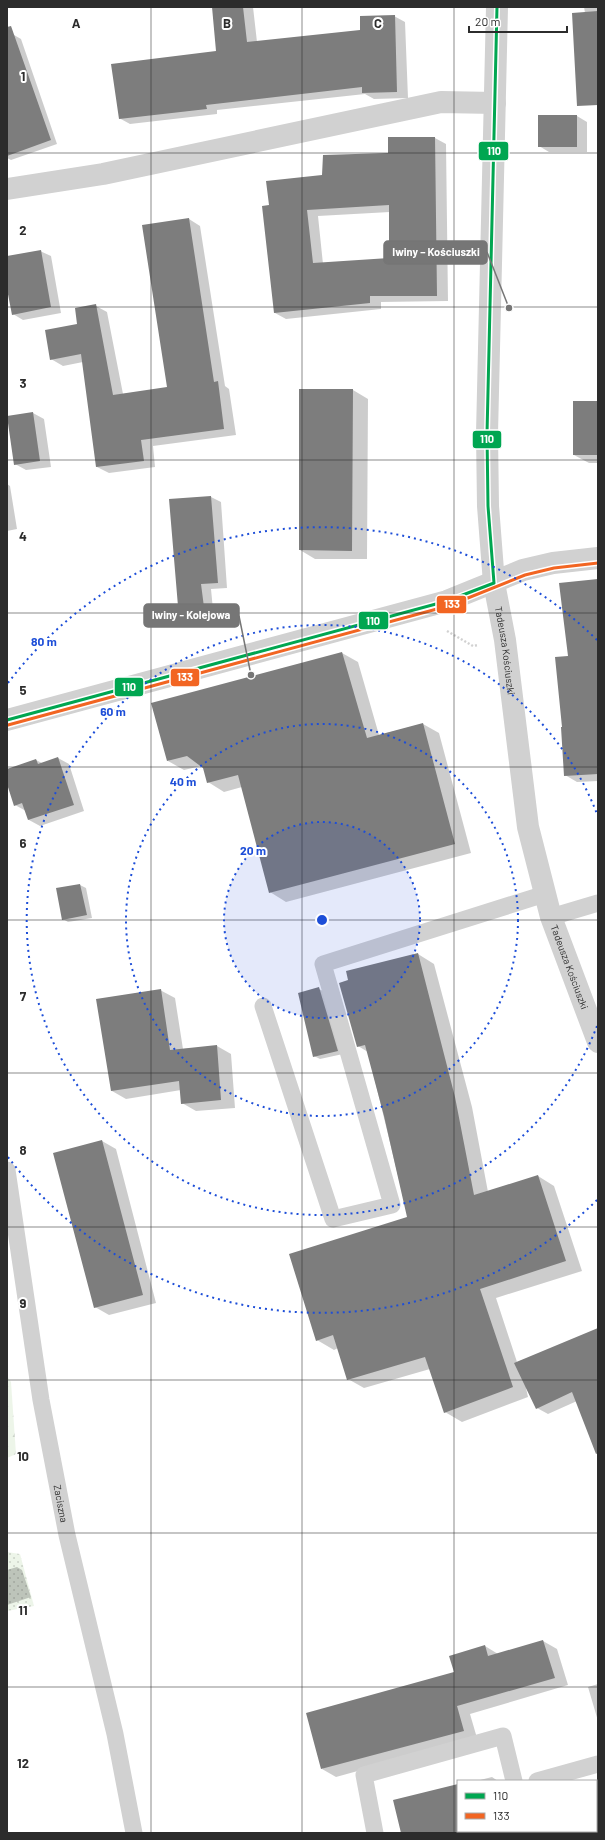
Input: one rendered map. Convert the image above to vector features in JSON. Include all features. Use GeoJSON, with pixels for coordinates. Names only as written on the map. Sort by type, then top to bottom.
{"type":"FeatureCollection","features":[{"type":"Feature","properties":{"kind":"street","name":"Tadeusza Kościuszki"},"geometry":{"type":"LineString","coordinates":[[497,7],[487,434],[488,506],[494,583],[505,640],[528,827],[551,917],[598,1042]]}},
{"type":"Feature","properties":{"kind":"street"},"geometry":{"type":"LineString","coordinates":[[7,190],[102,174],[441,102],[495,103]]}},
{"type":"Feature","properties":{"kind":"street"},"geometry":{"type":"LineString","coordinates":[[7,720],[447,601],[523,570],[552,563],[598,558]]}},
{"type":"Feature","properties":{"kind":"lane"},"geometry":{"type":"LineString","coordinates":[[263,1006],[333,1219],[392,1205],[323,964],[545,894]]}},
{"type":"Feature","properties":{"kind":"lane"},"geometry":{"type":"LineString","coordinates":[[551,917],[598,903]]}},
{"type":"Feature","properties":{"kind":"lane","name":"Zaciszna"},"geometry":{"type":"LineString","coordinates":[[7,1170],[41,1400],[64,1520],[115,1734],[134,1833]]}},
{"type":"Feature","properties":{"kind":"lane"},"geometry":{"type":"LineString","coordinates":[[375,1833],[364,1775],[503,1736],[514,1780]]}},
{"type":"Feature","properties":{"kind":"lane"},"geometry":{"type":"LineString","coordinates":[[541,1780],[598,1764]]}},
{"type":"Feature","properties":{"kind":"green space"},"geometry":{"type":"Polygon","coordinates":[[[7,1376],[11,1382],[16,1454],[7,1458],[7,1376]]]}},
{"type":"Feature","properties":{"kind":"green space"},"geometry":{"type":"Polygon","coordinates":[[[7,1552],[20,1554],[34,1606],[7,1611],[7,1552]]]}},
{"type":"Feature","properties":{"kind":"building"},"geometry":{"type":"Polygon","coordinates":[[[212,7],[243,7],[247,42],[360,30],[360,16],[395,15],[397,92],[362,93],[362,87],[206,105],[207,109],[119,119],[111,64],[216,51],[212,7]]]}},
{"type":"Feature","properties":{"kind":"building"},"geometry":{"type":"Polygon","coordinates":[[[598,11],[598,105],[577,106],[572,13],[598,11]]]}},
{"type":"Feature","properties":{"kind":"building"},"geometry":{"type":"Polygon","coordinates":[[[11,26],[51,140],[7,156],[7,27],[11,26]]]}},
{"type":"Feature","properties":{"kind":"building"},"geometry":{"type":"Polygon","coordinates":[[[538,115],[577,115],[577,147],[538,147],[538,115]]]}},
{"type":"Feature","properties":{"kind":"building"},"geometry":{"type":"Polygon","coordinates":[[[388,137],[435,137],[437,296],[370,296],[370,303],[274,313],[262,206],[269,205],[266,181],[322,175],[323,155],[388,153],[388,137]],[[389,205],[307,210],[313,263],[389,258],[389,205]]]}},
{"type":"Feature","properties":{"kind":"building"},"geometry":{"type":"Polygon","coordinates":[[[189,218],[214,382],[218,381],[224,429],[141,440],[144,461],[96,467],[81,354],[50,360],[45,330],[77,324],[75,308],[96,304],[113,395],[167,387],[142,225],[189,218]]]}},
{"type":"Feature","properties":{"kind":"building"},"geometry":{"type":"Polygon","coordinates":[[[41,250],[51,307],[12,315],[7,289],[7,256],[41,250]]]}},
{"type":"Feature","properties":{"kind":"building"},"geometry":{"type":"Polygon","coordinates":[[[299,389],[353,389],[352,551],[299,550],[299,389]]]}},
{"type":"Feature","properties":{"kind":"building"},"geometry":{"type":"Polygon","coordinates":[[[573,401],[598,401],[598,455],[573,455],[573,401]]]}},
{"type":"Feature","properties":{"kind":"building"},"geometry":{"type":"Polygon","coordinates":[[[33,412],[40,461],[14,465],[7,416],[33,412]]]}},
{"type":"Feature","properties":{"kind":"building"},"geometry":{"type":"Polygon","coordinates":[[[211,496],[218,583],[201,584],[205,615],[179,618],[169,499],[211,496]]]}},
{"type":"Feature","properties":{"kind":"building"},"geometry":{"type":"Polygon","coordinates":[[[598,579],[598,774],[564,776],[562,727],[555,657],[568,656],[559,583],[598,579]]]}},
{"type":"Feature","properties":{"kind":"building"},"geometry":{"type":"Polygon","coordinates":[[[342,652],[367,738],[423,723],[455,844],[269,893],[238,775],[207,783],[203,768],[187,756],[167,761],[151,703],[342,652]]]}},
{"type":"Feature","properties":{"kind":"building"},"geometry":{"type":"Polygon","coordinates":[[[58,757],[74,805],[28,820],[22,803],[14,806],[7,784],[7,769],[36,759],[38,764],[58,757]]]}},
{"type":"Feature","properties":{"kind":"building"},"geometry":{"type":"Polygon","coordinates":[[[80,884],[87,915],[62,920],[56,888],[80,884]]]}},
{"type":"Feature","properties":{"kind":"building"},"geometry":{"type":"Polygon","coordinates":[[[418,953],[455,1097],[474,1195],[538,1175],[566,1261],[480,1289],[513,1387],[444,1413],[425,1357],[347,1380],[333,1335],[316,1341],[289,1254],[407,1217],[384,1116],[365,1045],[357,1047],[339,983],[348,980],[346,971],[418,953]]]}},
{"type":"Feature","properties":{"kind":"building"},"geometry":{"type":"Polygon","coordinates":[[[319,987],[338,1051],[313,1057],[298,993],[319,987]]]}},
{"type":"Feature","properties":{"kind":"building"},"geometry":{"type":"Polygon","coordinates":[[[161,989],[170,1050],[217,1045],[221,1100],[181,1104],[179,1081],[111,1091],[96,999],[161,989]]]}},
{"type":"Feature","properties":{"kind":"building"},"geometry":{"type":"Polygon","coordinates":[[[102,1140],[143,1295],[94,1308],[53,1153],[102,1140]]]}},
{"type":"Feature","properties":{"kind":"building"},"geometry":{"type":"Polygon","coordinates":[[[598,1328],[598,1453],[596,1454],[572,1392],[536,1409],[514,1363],[598,1328]]]}},
{"type":"Feature","properties":{"kind":"building"},"geometry":{"type":"Polygon","coordinates":[[[543,1640],[555,1678],[457,1706],[464,1731],[321,1769],[306,1713],[454,1672],[449,1656],[485,1645],[488,1656],[543,1640]]]}},
{"type":"Feature","properties":{"kind":"building"},"geometry":{"type":"Polygon","coordinates":[[[457,1784],[458,1833],[401,1833],[393,1800],[457,1784]]]}},
{"type":"Feature","properties":{"kind":"transit line","name":"110"},"geometry":{"type":"LineString","coordinates":[[494,583],[488,506],[487,434],[497,7]]}},
{"type":"Feature","properties":{"kind":"transit line","name":"133"},"geometry":{"type":"LineString","coordinates":[[8,725],[448,606],[525,575],[554,568],[598,563]]}},
{"type":"Feature","properties":{"kind":"transit line","name":"110"},"geometry":{"type":"LineString","coordinates":[[7,720],[447,601],[494,583]]}},
{"type":"Feature","properties":{"kind":"place","name":"Iwiny – Kościuszki"},"geometry":{"type":"Point","coordinates":[509,308]}},
{"type":"Feature","properties":{"kind":"place","name":"Iwiny - Kolejowa"},"geometry":{"type":"Point","coordinates":[251,675]}}]}
